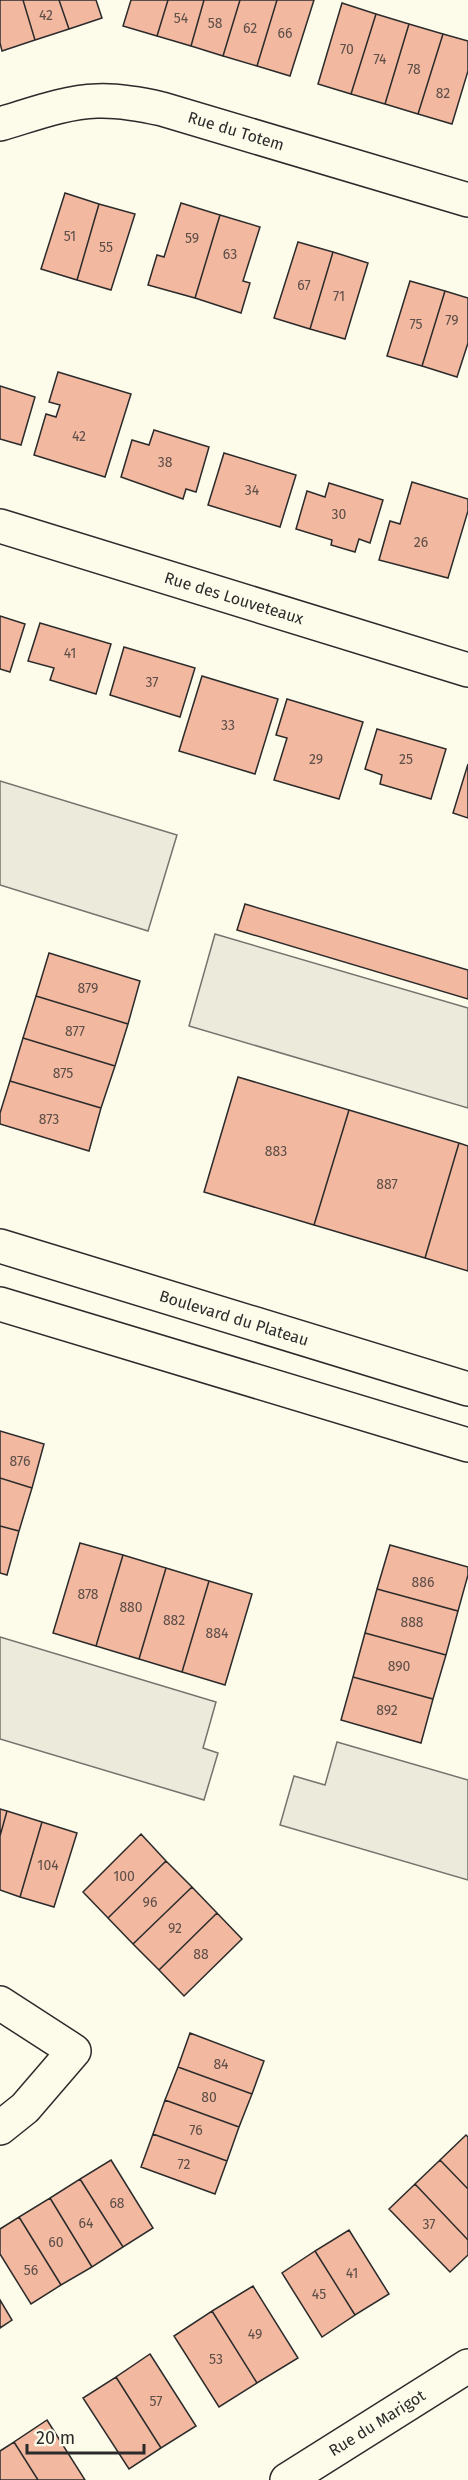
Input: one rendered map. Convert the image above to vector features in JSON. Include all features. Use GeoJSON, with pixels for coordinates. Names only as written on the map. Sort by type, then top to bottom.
{"type":"FeatureCollection","features":[{"type":"Feature","properties":{"kind":"street","name":"Rue du Totem"},"geometry":{"type":"LineString","coordinates":[[0,124],[96,100],[131,102],[162,109],[468,200]]}},
{"type":"Feature","properties":{"kind":"street","name":"Rue des Louveteaux"},"geometry":{"type":"LineString","coordinates":[[0,526],[468,670]]}},
{"type":"Feature","properties":{"kind":"street","name":"Boulevard du Plateau"},"geometry":{"type":"LineString","coordinates":[[0,1246],[468,1389]]}},
{"type":"Feature","properties":{"kind":"street"},"geometry":{"type":"LineString","coordinates":[[0,1304],[468,1445]]}},
{"type":"Feature","properties":{"kind":"street"},"geometry":{"type":"LineString","coordinates":[[0,2003],[74,2051],[25,2108],[0,2128]]}},
{"type":"Feature","properties":{"kind":"street","name":"Rue du Marigot"},"geometry":{"type":"LineString","coordinates":[[287,2480],[468,2366]]}},
{"type":"Feature","properties":{"kind":"shaded area"},"geometry":{"type":"Polygon","coordinates":[[[0,781],[177,835],[148,931],[0,885],[0,781]]]}},
{"type":"Feature","properties":{"kind":"shaded area"},"geometry":{"type":"Polygon","coordinates":[[[215,934],[468,1008],[468,1108],[189,1026],[215,934]]]}},
{"type":"Feature","properties":{"kind":"shaded area"},"geometry":{"type":"Polygon","coordinates":[[[0,1637],[216,1702],[203,1748],[218,1753],[204,1800],[0,1739],[0,1637]]]}},
{"type":"Feature","properties":{"kind":"shaded area"},"geometry":{"type":"Polygon","coordinates":[[[337,1742],[468,1780],[468,1880],[280,1825],[294,1776],[325,1785],[337,1742]]]}},
{"type":"Feature","properties":{"kind":"building"},"geometry":{"type":"Polygon","coordinates":[[[0,0],[23,0],[35,40],[2,51],[0,0]]]}},
{"type":"Feature","properties":{"kind":"building"},"geometry":{"type":"Polygon","coordinates":[[[23,0],[59,0],[69,29],[35,40],[23,0]]]}},
{"type":"Feature","properties":{"kind":"building"},"geometry":{"type":"Polygon","coordinates":[[[59,0],[96,0],[102,18],[69,29],[59,0]]]}},
{"type":"Feature","properties":{"kind":"building"},"geometry":{"type":"Polygon","coordinates":[[[131,0],[168,0],[157,36],[123,26],[131,0]]]}},
{"type":"Feature","properties":{"kind":"building"},"geometry":{"type":"Polygon","coordinates":[[[168,0],[204,0],[191,46],[157,36],[168,0]]]}},
{"type":"Feature","properties":{"kind":"building"},"geometry":{"type":"Polygon","coordinates":[[[204,0],[240,0],[223,56],[191,46],[204,0]]]}},
{"type":"Feature","properties":{"kind":"building"},"geometry":{"type":"Polygon","coordinates":[[[240,0],[277,0],[257,66],[223,56],[240,0]]]}},
{"type":"Feature","properties":{"kind":"building"},"geometry":{"type":"Polygon","coordinates":[[[277,0],[314,0],[290,76],[257,66],[277,0]]]}},
{"type":"Feature","properties":{"kind":"building"},"geometry":{"type":"Polygon","coordinates":[[[342,3],[376,14],[351,94],[318,84],[342,3]]]}},
{"type":"Feature","properties":{"kind":"building"},"geometry":{"type":"Polygon","coordinates":[[[376,14],[409,24],[385,104],[351,94],[376,14]]]}},
{"type":"Feature","properties":{"kind":"building"},"geometry":{"type":"Polygon","coordinates":[[[409,24],[443,34],[418,114],[385,104],[409,24]]]}},
{"type":"Feature","properties":{"kind":"building"},"geometry":{"type":"Polygon","coordinates":[[[443,34],[468,41],[468,71],[452,124],[418,114],[443,34]]]}},
{"type":"Feature","properties":{"kind":"building"},"geometry":{"type":"Polygon","coordinates":[[[65,193],[99,204],[77,280],[41,269],[65,193]]]}},
{"type":"Feature","properties":{"kind":"building"},"geometry":{"type":"Polygon","coordinates":[[[181,203],[220,215],[195,298],[148,285],[157,255],[164,257],[181,203]]]}},
{"type":"Feature","properties":{"kind":"building"},"geometry":{"type":"Polygon","coordinates":[[[99,204],[135,214],[111,290],[77,280],[99,204]]]}},
{"type":"Feature","properties":{"kind":"building"},"geometry":{"type":"Polygon","coordinates":[[[220,215],[260,227],[243,281],[250,283],[241,313],[195,298],[220,215]]]}},
{"type":"Feature","properties":{"kind":"building"},"geometry":{"type":"Polygon","coordinates":[[[298,242],[333,252],[310,329],[274,318],[298,242]]]}},
{"type":"Feature","properties":{"kind":"building"},"geometry":{"type":"Polygon","coordinates":[[[333,252],[368,263],[345,339],[310,329],[333,252]]]}},
{"type":"Feature","properties":{"kind":"building"},"geometry":{"type":"Polygon","coordinates":[[[410,281],[445,291],[422,366],[387,356],[410,281]]]}},
{"type":"Feature","properties":{"kind":"building"},"geometry":{"type":"Polygon","coordinates":[[[445,291],[468,298],[468,343],[457,377],[422,366],[445,291]]]}},
{"type":"Feature","properties":{"kind":"building"},"geometry":{"type":"Polygon","coordinates":[[[58,372],[131,394],[105,477],[34,455],[46,414],[56,417],[60,405],[49,402],[58,372]]]}},
{"type":"Feature","properties":{"kind":"building"},"geometry":{"type":"Polygon","coordinates":[[[0,386],[35,397],[21,445],[0,439],[0,386]]]}},
{"type":"Feature","properties":{"kind":"building"},"geometry":{"type":"Polygon","coordinates":[[[154,430],[209,447],[196,492],[186,489],[183,499],[121,477],[132,440],[149,445],[154,430]]]}},
{"type":"Feature","properties":{"kind":"building"},"geometry":{"type":"Polygon","coordinates":[[[224,453],[296,475],[280,527],[208,505],[224,453]]]}},
{"type":"Feature","properties":{"kind":"building"},"geometry":{"type":"Polygon","coordinates":[[[412,482],[468,499],[468,511],[448,578],[379,560],[390,521],[400,524],[412,482]]]}},
{"type":"Feature","properties":{"kind":"building"},"geometry":{"type":"Polygon","coordinates":[[[329,483],[383,500],[370,543],[359,539],[355,552],[331,545],[332,540],[296,529],[307,491],[325,497],[329,483]]]}},
{"type":"Feature","properties":{"kind":"building"},"geometry":{"type":"Polygon","coordinates":[[[0,616],[25,624],[10,672],[0,669],[0,616]]]}},
{"type":"Feature","properties":{"kind":"building"},"geometry":{"type":"Polygon","coordinates":[[[40,623],[111,644],[96,694],[50,680],[54,668],[28,661],[40,623]]]}},
{"type":"Feature","properties":{"kind":"building"},"geometry":{"type":"Polygon","coordinates":[[[124,647],[195,668],[180,717],[110,695],[124,647]]]}},
{"type":"Feature","properties":{"kind":"building"},"geometry":{"type":"Polygon","coordinates":[[[202,676],[278,699],[255,774],[179,751],[202,676]]]}},
{"type":"Feature","properties":{"kind":"building"},"geometry":{"type":"Polygon","coordinates":[[[287,699],[363,722],[339,799],[274,780],[287,738],[276,735],[287,699]]]}},
{"type":"Feature","properties":{"kind":"building"},"geometry":{"type":"Polygon","coordinates":[[[377,729],[446,749],[431,799],[380,784],[382,775],[365,769],[377,729]]]}},
{"type":"Feature","properties":{"kind":"building"},"geometry":{"type":"Polygon","coordinates":[[[468,764],[468,818],[453,813],[468,764]]]}},
{"type":"Feature","properties":{"kind":"building"},"geometry":{"type":"Polygon","coordinates":[[[245,904],[468,970],[468,999],[237,930],[245,904]]]}},
{"type":"Feature","properties":{"kind":"building"},"geometry":{"type":"Polygon","coordinates":[[[49,953],[140,981],[128,1024],[36,996],[49,953]]]}},
{"type":"Feature","properties":{"kind":"building"},"geometry":{"type":"Polygon","coordinates":[[[36,996],[128,1024],[115,1066],[23,1038],[36,996]]]}},
{"type":"Feature","properties":{"kind":"building"},"geometry":{"type":"Polygon","coordinates":[[[23,1038],[115,1066],[101,1108],[10,1081],[23,1038]]]}},
{"type":"Feature","properties":{"kind":"building"},"geometry":{"type":"Polygon","coordinates":[[[238,1077],[349,1110],[314,1225],[204,1192],[238,1077]]]}},
{"type":"Feature","properties":{"kind":"building"},"geometry":{"type":"Polygon","coordinates":[[[10,1081],[101,1108],[89,1151],[0,1124],[0,1113],[10,1081]]]}},
{"type":"Feature","properties":{"kind":"building"},"geometry":{"type":"Polygon","coordinates":[[[349,1110],[459,1143],[425,1258],[314,1225],[349,1110]]]}},
{"type":"Feature","properties":{"kind":"building"},"geometry":{"type":"Polygon","coordinates":[[[459,1143],[468,1146],[468,1271],[425,1258],[459,1143]]]}},
{"type":"Feature","properties":{"kind":"building"},"geometry":{"type":"Polygon","coordinates":[[[0,1431],[44,1444],[32,1488],[0,1478],[0,1431]]]}},
{"type":"Feature","properties":{"kind":"building"},"geometry":{"type":"Polygon","coordinates":[[[0,1478],[32,1488],[19,1531],[0,1526],[0,1478]]]}},
{"type":"Feature","properties":{"kind":"building"},"geometry":{"type":"Polygon","coordinates":[[[0,1526],[19,1531],[7,1575],[0,1573],[0,1526]]]}},
{"type":"Feature","properties":{"kind":"building"},"geometry":{"type":"Polygon","coordinates":[[[80,1543],[123,1555],[96,1646],[53,1633],[80,1543]]]}},
{"type":"Feature","properties":{"kind":"building"},"geometry":{"type":"Polygon","coordinates":[[[390,1545],[468,1567],[458,1611],[377,1589],[390,1545]]]}},
{"type":"Feature","properties":{"kind":"building"},"geometry":{"type":"Polygon","coordinates":[[[123,1555],[166,1568],[139,1659],[96,1646],[123,1555]]]}},
{"type":"Feature","properties":{"kind":"building"},"geometry":{"type":"Polygon","coordinates":[[[166,1568],[209,1581],[182,1672],[139,1659],[166,1568]]]}},
{"type":"Feature","properties":{"kind":"building"},"geometry":{"type":"Polygon","coordinates":[[[209,1581],[252,1594],[225,1685],[182,1672],[209,1581]]]}},
{"type":"Feature","properties":{"kind":"building"},"geometry":{"type":"Polygon","coordinates":[[[377,1589],[458,1611],[446,1655],[365,1633],[377,1589]]]}},
{"type":"Feature","properties":{"kind":"building"},"geometry":{"type":"Polygon","coordinates":[[[365,1633],[446,1655],[433,1699],[353,1677],[365,1633]]]}},
{"type":"Feature","properties":{"kind":"building"},"geometry":{"type":"Polygon","coordinates":[[[353,1677],[433,1699],[421,1743],[341,1720],[353,1677]]]}},
{"type":"Feature","properties":{"kind":"building"},"geometry":{"type":"Polygon","coordinates":[[[0,1809],[7,1811],[0,1836],[0,1809]]]}},
{"type":"Feature","properties":{"kind":"building"},"geometry":{"type":"Polygon","coordinates":[[[7,1811],[42,1822],[20,1897],[0,1890],[0,1836],[7,1811]]]}},
{"type":"Feature","properties":{"kind":"building"},"geometry":{"type":"Polygon","coordinates":[[[42,1822],[77,1833],[54,1907],[20,1897],[42,1822]]]}},
{"type":"Feature","properties":{"kind":"building"},"geometry":{"type":"Polygon","coordinates":[[[141,1834],[166,1861],[108,1918],[83,1892],[141,1834]]]}},
{"type":"Feature","properties":{"kind":"building"},"geometry":{"type":"Polygon","coordinates":[[[166,1861],[192,1887],[133,1944],[108,1918],[166,1861]]]}},
{"type":"Feature","properties":{"kind":"building"},"geometry":{"type":"Polygon","coordinates":[[[192,1887],[217,1913],[159,1970],[133,1944],[192,1887]]]}},
{"type":"Feature","properties":{"kind":"building"},"geometry":{"type":"Polygon","coordinates":[[[217,1913],[242,1939],[184,1996],[159,1970],[217,1913]]]}},
{"type":"Feature","properties":{"kind":"building"},"geometry":{"type":"Polygon","coordinates":[[[190,2033],[264,2061],[252,2094],[178,2067],[190,2033]]]}},
{"type":"Feature","properties":{"kind":"building"},"geometry":{"type":"Polygon","coordinates":[[[178,2067],[252,2094],[239,2127],[165,2100],[178,2067]]]}},
{"type":"Feature","properties":{"kind":"building"},"geometry":{"type":"Polygon","coordinates":[[[165,2100],[239,2127],[227,2161],[153,2134],[165,2100]]]}},
{"type":"Feature","properties":{"kind":"building"},"geometry":{"type":"Polygon","coordinates":[[[153,2134],[227,2161],[215,2194],[141,2167],[153,2134]]]}},
{"type":"Feature","properties":{"kind":"building"},"geometry":{"type":"Polygon","coordinates":[[[466,2135],[468,2137],[468,2189],[440,2160],[466,2135]]]}},
{"type":"Feature","properties":{"kind":"building"},"geometry":{"type":"Polygon","coordinates":[[[111,2160],[153,2228],[123,2247],[80,2179],[111,2160]]]}},
{"type":"Feature","properties":{"kind":"building"},"geometry":{"type":"Polygon","coordinates":[[[440,2160],[468,2189],[468,2240],[415,2184],[440,2160]]]}},
{"type":"Feature","properties":{"kind":"building"},"geometry":{"type":"Polygon","coordinates":[[[80,2179],[123,2247],[92,2267],[50,2198],[80,2179]]]}},
{"type":"Feature","properties":{"kind":"building"},"geometry":{"type":"Polygon","coordinates":[[[415,2184],[468,2240],[468,2255],[450,2272],[389,2209],[415,2184]]]}},
{"type":"Feature","properties":{"kind":"building"},"geometry":{"type":"Polygon","coordinates":[[[50,2198],[92,2267],[61,2285],[19,2217],[50,2198]]]}},
{"type":"Feature","properties":{"kind":"building"},"geometry":{"type":"Polygon","coordinates":[[[19,2217],[61,2285],[31,2304],[0,2254],[0,2229],[19,2217]]]}},
{"type":"Feature","properties":{"kind":"building"},"geometry":{"type":"Polygon","coordinates":[[[349,2230],[389,2294],[355,2315],[315,2251],[349,2230]]]}},
{"type":"Feature","properties":{"kind":"building"},"geometry":{"type":"Polygon","coordinates":[[[315,2251],[355,2315],[322,2337],[282,2273],[315,2251]]]}},
{"type":"Feature","properties":{"kind":"building"},"geometry":{"type":"Polygon","coordinates":[[[253,2286],[298,2358],[257,2383],[212,2311],[253,2286]]]}},
{"type":"Feature","properties":{"kind":"building"},"geometry":{"type":"Polygon","coordinates":[[[0,2300],[12,2320],[0,2328],[0,2300]]]}},
{"type":"Feature","properties":{"kind":"building"},"geometry":{"type":"Polygon","coordinates":[[[212,2311],[257,2383],[219,2407],[174,2336],[212,2311]]]}},
{"type":"Feature","properties":{"kind":"building"},"geometry":{"type":"Polygon","coordinates":[[[150,2354],[196,2426],[161,2448],[116,2377],[150,2354]]]}},
{"type":"Feature","properties":{"kind":"building"},"geometry":{"type":"Polygon","coordinates":[[[116,2377],[161,2448],[129,2469],[83,2398],[116,2377]]]}},
{"type":"Feature","properties":{"kind":"building"},"geometry":{"type":"Polygon","coordinates":[[[47,2420],[85,2480],[38,2480],[14,2442],[47,2420]]]}},
{"type":"Feature","properties":{"kind":"building"},"geometry":{"type":"Polygon","coordinates":[[[14,2442],[38,2480],[0,2480],[0,2451],[14,2442]]]}}]}
